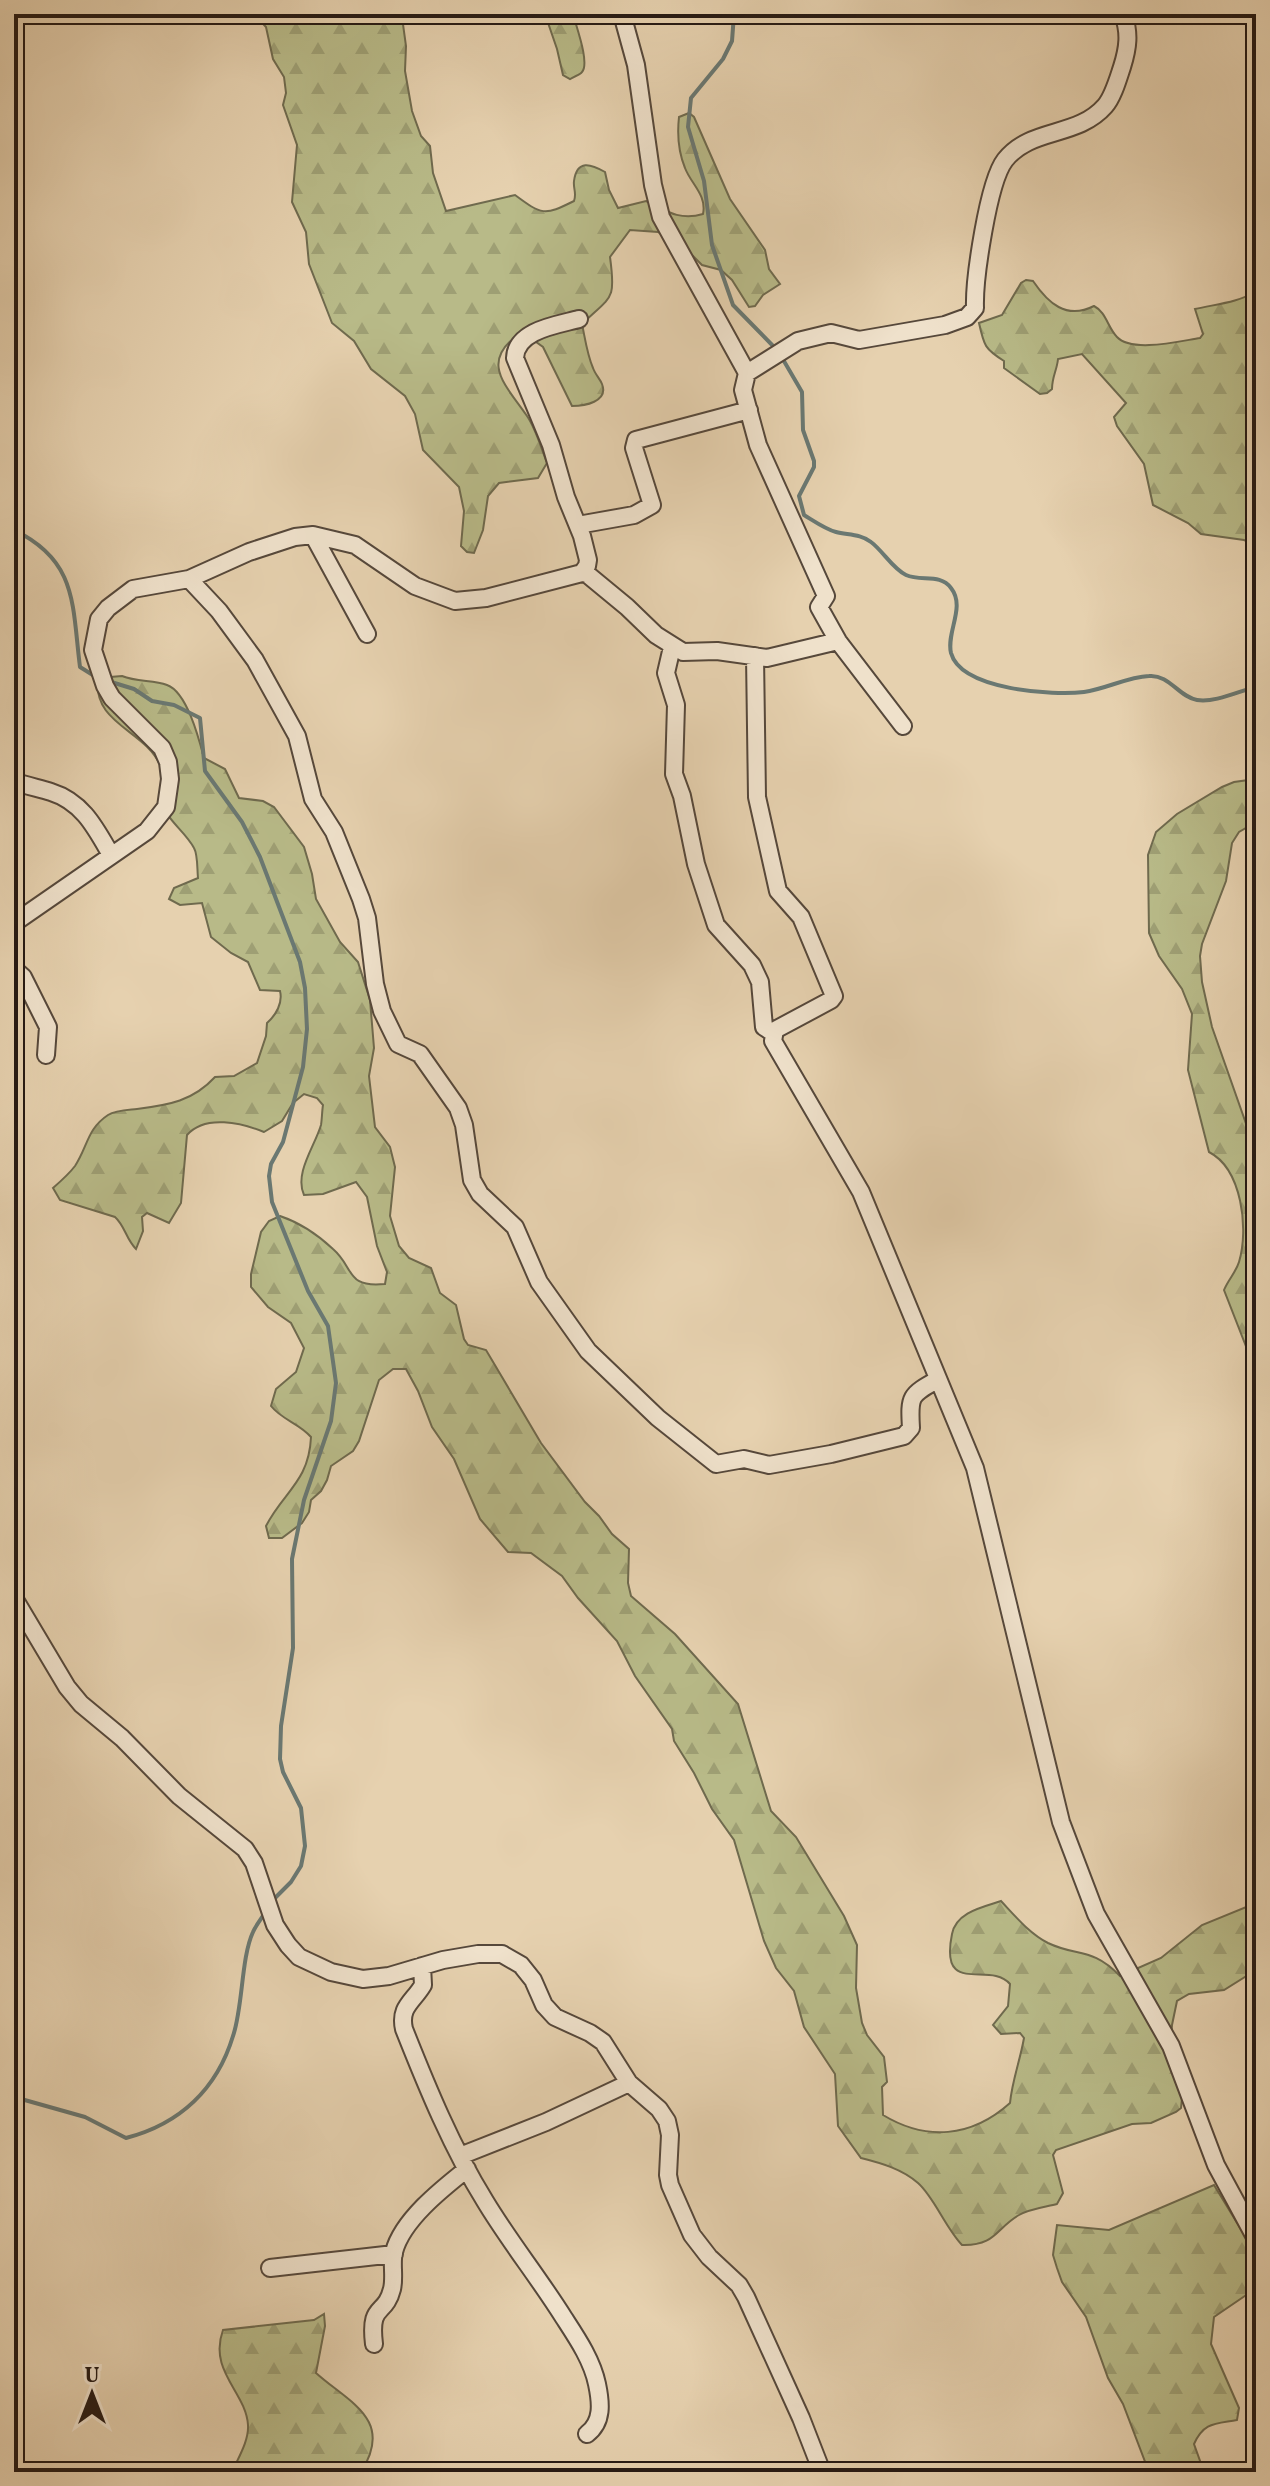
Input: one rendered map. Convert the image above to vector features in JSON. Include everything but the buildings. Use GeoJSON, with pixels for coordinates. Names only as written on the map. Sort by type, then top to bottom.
{"type":"FeatureCollection","features":[{"type":"Feature","properties":{"kind":"street"},"geometry":{"type":"LineString","coordinates":[[622,14],[636,65],[653,185],[661,217],[747,373],[743,390],[758,445],[826,596],[819,607],[838,641],[903,726]]}},
{"type":"Feature","properties":{"kind":"street"},"geometry":{"type":"LineString","coordinates":[[747,373],[798,341],[831,333],[859,340],[945,325],[967,317],[975,308],[973,293],[979,260],[994,185],[1002,164],[1024,142],[1075,127],[1107,105],[1127,51],[1129,36],[1123,14]]}},
{"type":"Feature","properties":{"kind":"street"},"geometry":{"type":"LineString","coordinates":[[14,923],[147,831],[166,807],[170,779],[162,748],[122,709],[105,686],[93,650],[99,619],[133,589],[189,579],[249,552],[295,537],[313,535],[355,545],[415,586],[455,601],[486,598],[582,573],[588,560],[578,525],[566,497],[551,445],[523,382],[515,352],[522,339],[545,328],[579,319]]}},
{"type":"Feature","properties":{"kind":"street"},"geometry":{"type":"LineString","coordinates":[[578,525],[634,515],[652,505],[634,448],[636,440],[749,410]]}},
{"type":"Feature","properties":{"kind":"street"},"geometry":{"type":"LineString","coordinates":[[313,535],[367,634]]}},
{"type":"Feature","properties":{"kind":"street"},"geometry":{"type":"LineString","coordinates":[[582,573],[600,582],[672,647],[683,652],[717,651],[767,658],[838,641]]}},
{"type":"Feature","properties":{"kind":"street"},"geometry":{"type":"LineString","coordinates":[[189,579],[219,611],[255,660],[297,736],[313,799],[334,832],[361,899],[367,918],[375,984],[382,1011],[398,1044],[420,1054],[458,1108],[464,1125],[472,1180],[485,1199],[515,1227],[539,1282],[588,1351],[658,1418],[708,1461],[716,1464],[744,1459],[769,1465],[904,1436],[910,1431],[909,1406],[913,1396],[937,1380]]}},
{"type":"Feature","properties":{"kind":"street"},"geometry":{"type":"LineString","coordinates":[[672,647],[666,673],[675,700],[674,774],[682,796],[696,864],[716,925],[752,965],[760,982],[764,1027],[773,1033]]}},
{"type":"Feature","properties":{"kind":"street"},"geometry":{"type":"LineString","coordinates":[[755,656],[757,797],[778,891],[801,917],[834,996],[773,1033]]}},
{"type":"Feature","properties":{"kind":"street"},"geometry":{"type":"LineString","coordinates":[[14,781],[53,792],[79,807],[91,819],[111,855]]}},
{"type":"Feature","properties":{"kind":"street"},"geometry":{"type":"LineString","coordinates":[[14,969],[23,977],[48,1027],[46,1055]]}},
{"type":"Feature","properties":{"kind":"street"},"geometry":{"type":"LineString","coordinates":[[773,1033],[773,1041],[861,1192],[979,1479],[1061,1822],[1096,1914],[1171,2046],[1216,2165],[1256,2239]]}},
{"type":"Feature","properties":{"kind":"street"},"geometry":{"type":"LineString","coordinates":[[14,1598],[73,1695],[122,1738],[179,1796],[245,1849],[254,1863],[275,1925],[299,1957],[331,1972],[363,1979],[389,1976],[478,1954],[502,1954],[521,1965],[533,1980],[550,2013],[603,2042],[629,2083],[659,2109],[667,2121],[670,2135],[668,2175],[677,2202],[692,2235],[709,2257],[739,2285],[746,2297],[822,2472]]}},
{"type":"Feature","properties":{"kind":"street"},"geometry":{"type":"LineString","coordinates":[[422,1966],[423,1985],[405,2007],[402,2021],[417,2062],[463,2162],[506,2234],[538,2277],[584,2351],[597,2384],[599,2408],[596,2427],[587,2434]]}},
{"type":"Feature","properties":{"kind":"street"},"geometry":{"type":"LineString","coordinates":[[374,2344],[371,2323],[392,2288],[394,2254],[404,2231],[463,2162],[512,2136],[629,2083]]}},
{"type":"Feature","properties":{"kind":"street"},"geometry":{"type":"LineString","coordinates":[[270,2268],[394,2254]]}},
{"type":"Feature","properties":{"kind":"green space"},"geometry":{"type":"Polygon","coordinates":[[[254,14],[398,14],[402,17],[405,71],[412,111],[421,136],[430,146],[433,173],[446,211],[515,195],[538,210],[556,209],[574,201],[576,174],[585,165],[605,172],[618,208],[646,201],[680,216],[703,214],[703,201],[685,168],[679,143],[679,117],[689,113],[694,117],[730,199],[765,250],[769,269],[780,284],[763,295],[755,306],[749,307],[732,280],[721,270],[702,265],[688,251],[658,232],[630,230],[610,257],[610,296],[582,324],[591,363],[602,384],[599,399],[572,406],[543,347],[522,332],[501,353],[498,363],[504,383],[530,421],[547,463],[538,478],[499,483],[488,496],[483,530],[474,553],[467,552],[461,546],[464,511],[459,487],[423,450],[415,414],[405,396],[371,369],[354,341],[332,323],[309,264],[306,232],[292,202],[297,145],[283,105],[286,93],[284,77],[273,59],[266,27],[254,14]]]}},
{"type":"Feature","properties":{"kind":"green space"},"geometry":{"type":"Polygon","coordinates":[[[545,14],[573,14],[582,44],[584,67],[582,72],[570,79],[563,75],[545,14]]]}},
{"type":"Feature","properties":{"kind":"green space"},"geometry":{"type":"Polygon","coordinates":[[[1033,281],[1045,296],[1066,310],[1084,310],[1094,306],[1117,337],[1124,342],[1145,345],[1200,338],[1203,334],[1195,309],[1234,301],[1256,291],[1256,545],[1244,540],[1201,534],[1188,523],[1153,505],[1144,464],[1114,417],[1126,403],[1082,354],[1058,359],[1052,389],[1047,393],[1040,394],[1004,368],[1004,361],[986,346],[979,323],[1002,315],[1021,283],[1033,281]]]}},
{"type":"Feature","properties":{"kind":"green space"},"geometry":{"type":"Polygon","coordinates":[[[122,676],[162,683],[174,689],[191,717],[204,758],[225,769],[239,798],[263,801],[274,807],[304,847],[316,899],[340,942],[358,962],[370,1000],[374,1048],[369,1076],[375,1127],[390,1147],[395,1167],[390,1216],[399,1246],[409,1258],[431,1268],[440,1293],[456,1305],[468,1345],[486,1350],[541,1443],[585,1502],[629,1549],[628,1583],[631,1596],[675,1634],[738,1704],[771,1811],[796,1837],[844,1916],[857,1945],[856,1988],[862,2023],[884,2057],[887,2082],[882,2087],[883,2115],[916,2129],[948,2132],[980,2123],[1010,2103],[1024,2038],[1020,2033],[1001,2034],[993,2025],[1008,2006],[1010,1984],[991,1975],[959,1972],[953,1965],[950,1954],[952,1934],[965,1915],[1001,1901],[1041,1939],[1093,1957],[1120,1976],[1161,1958],[1202,1925],[1256,1903],[1256,1970],[1224,1990],[1189,1994],[1177,2001],[1170,2054],[1183,2089],[1181,2108],[1151,2123],[1132,2124],[1056,2150],[1053,2155],[1063,2193],[1057,2204],[1023,2213],[982,2243],[962,2245],[918,2183],[898,2170],[861,2158],[838,2126],[835,2074],[804,2027],[794,1991],[776,1968],[764,1941],[734,1840],[712,1809],[674,1741],[672,1729],[635,1676],[617,1641],[562,1576],[531,1553],[508,1552],[480,1519],[454,1459],[432,1427],[406,1369],[393,1369],[379,1380],[359,1441],[353,1451],[331,1466],[327,1480],[311,1500],[309,1512],[302,1523],[282,1538],[269,1538],[266,1526],[306,1465],[311,1437],[271,1406],[276,1389],[296,1372],[304,1348],[291,1323],[268,1307],[251,1287],[261,1232],[269,1221],[280,1216],[301,1225],[327,1244],[357,1280],[385,1284],[387,1272],[377,1246],[367,1197],[356,1182],[323,1194],[304,1195],[303,1169],[321,1123],[323,1105],[317,1098],[304,1094],[293,1103],[282,1121],[264,1132],[224,1122],[195,1128],[187,1135],[181,1203],[169,1223],[147,1213],[142,1217],[143,1231],[136,1249],[115,1217],[60,1200],[53,1188],[75,1166],[101,1120],[115,1112],[160,1106],[189,1097],[215,1077],[234,1076],[257,1063],[267,1023],[280,1004],[280,991],[260,990],[248,962],[211,937],[202,903],[180,905],[169,899],[174,888],[198,878],[196,854],[164,809],[162,770],[153,753],[111,717],[98,694],[98,678],[122,676]]]}},
{"type":"Feature","properties":{"kind":"green space"},"geometry":{"type":"Polygon","coordinates":[[[1256,779],[1256,816],[1232,843],[1226,881],[1200,956],[1212,1027],[1256,1152],[1256,1372],[1224,1290],[1238,1266],[1242,1248],[1240,1201],[1229,1172],[1209,1152],[1188,1070],[1192,1014],[1182,989],[1159,956],[1149,933],[1148,855],[1156,832],[1177,814],[1222,787],[1256,779]]]}},
{"type":"Feature","properties":{"kind":"green space"},"geometry":{"type":"Polygon","coordinates":[[[1214,2185],[1256,2254],[1255,2289],[1214,2317],[1211,2344],[1239,2408],[1237,2420],[1211,2425],[1198,2437],[1194,2444],[1204,2472],[1149,2472],[1123,2404],[1108,2378],[1086,2317],[1062,2282],[1053,2255],[1057,2225],[1109,2230],[1214,2185]]]}},
{"type":"Feature","properties":{"kind":"green space"},"geometry":{"type":"Polygon","coordinates":[[[324,2314],[325,2326],[316,2373],[353,2403],[370,2425],[373,2438],[370,2454],[361,2472],[232,2472],[245,2443],[248,2425],[246,2413],[220,2358],[223,2330],[314,2320],[324,2314]]]}},
{"type":"Feature","properties":{"kind":"waterway"},"geometry":{"type":"LineString","coordinates":[[734,14],[732,41],[723,59],[691,98],[688,127],[704,181],[712,245],[733,305],[776,349]]}},
{"type":"Feature","properties":{"kind":"waterway"},"geometry":{"type":"LineString","coordinates":[[781,356],[802,392],[803,430],[814,461],[799,496],[804,515],[832,531],[867,539],[906,575],[947,583],[957,603],[951,653],[958,665],[972,675],[1010,688],[1052,693],[1092,690],[1156,676],[1197,700],[1219,698],[1256,687]]}},
{"type":"Feature","properties":{"kind":"waterway"},"geometry":{"type":"LineString","coordinates":[[14,530],[35,542],[61,571],[72,605],[80,667],[96,677]]}},
{"type":"Feature","properties":{"kind":"waterway"},"geometry":{"type":"LineString","coordinates":[[108,681],[200,718],[205,771],[242,822],[260,857],[300,962],[305,988],[307,1029],[303,1067],[283,1142],[271,1164],[269,1176],[272,1202],[308,1291],[328,1326],[336,1383],[331,1421],[304,1500],[292,1559],[293,1648],[281,1726],[280,1759],[301,1808],[305,1846],[301,1866],[291,1882],[273,1900]]}},
{"type":"Feature","properties":{"kind":"waterway"},"geometry":{"type":"LineString","coordinates":[[14,2097],[85,2117],[126,2138],[163,2124],[179,2114],[206,2088],[226,2055],[236,2024],[249,1943],[266,1911]]}}]}
